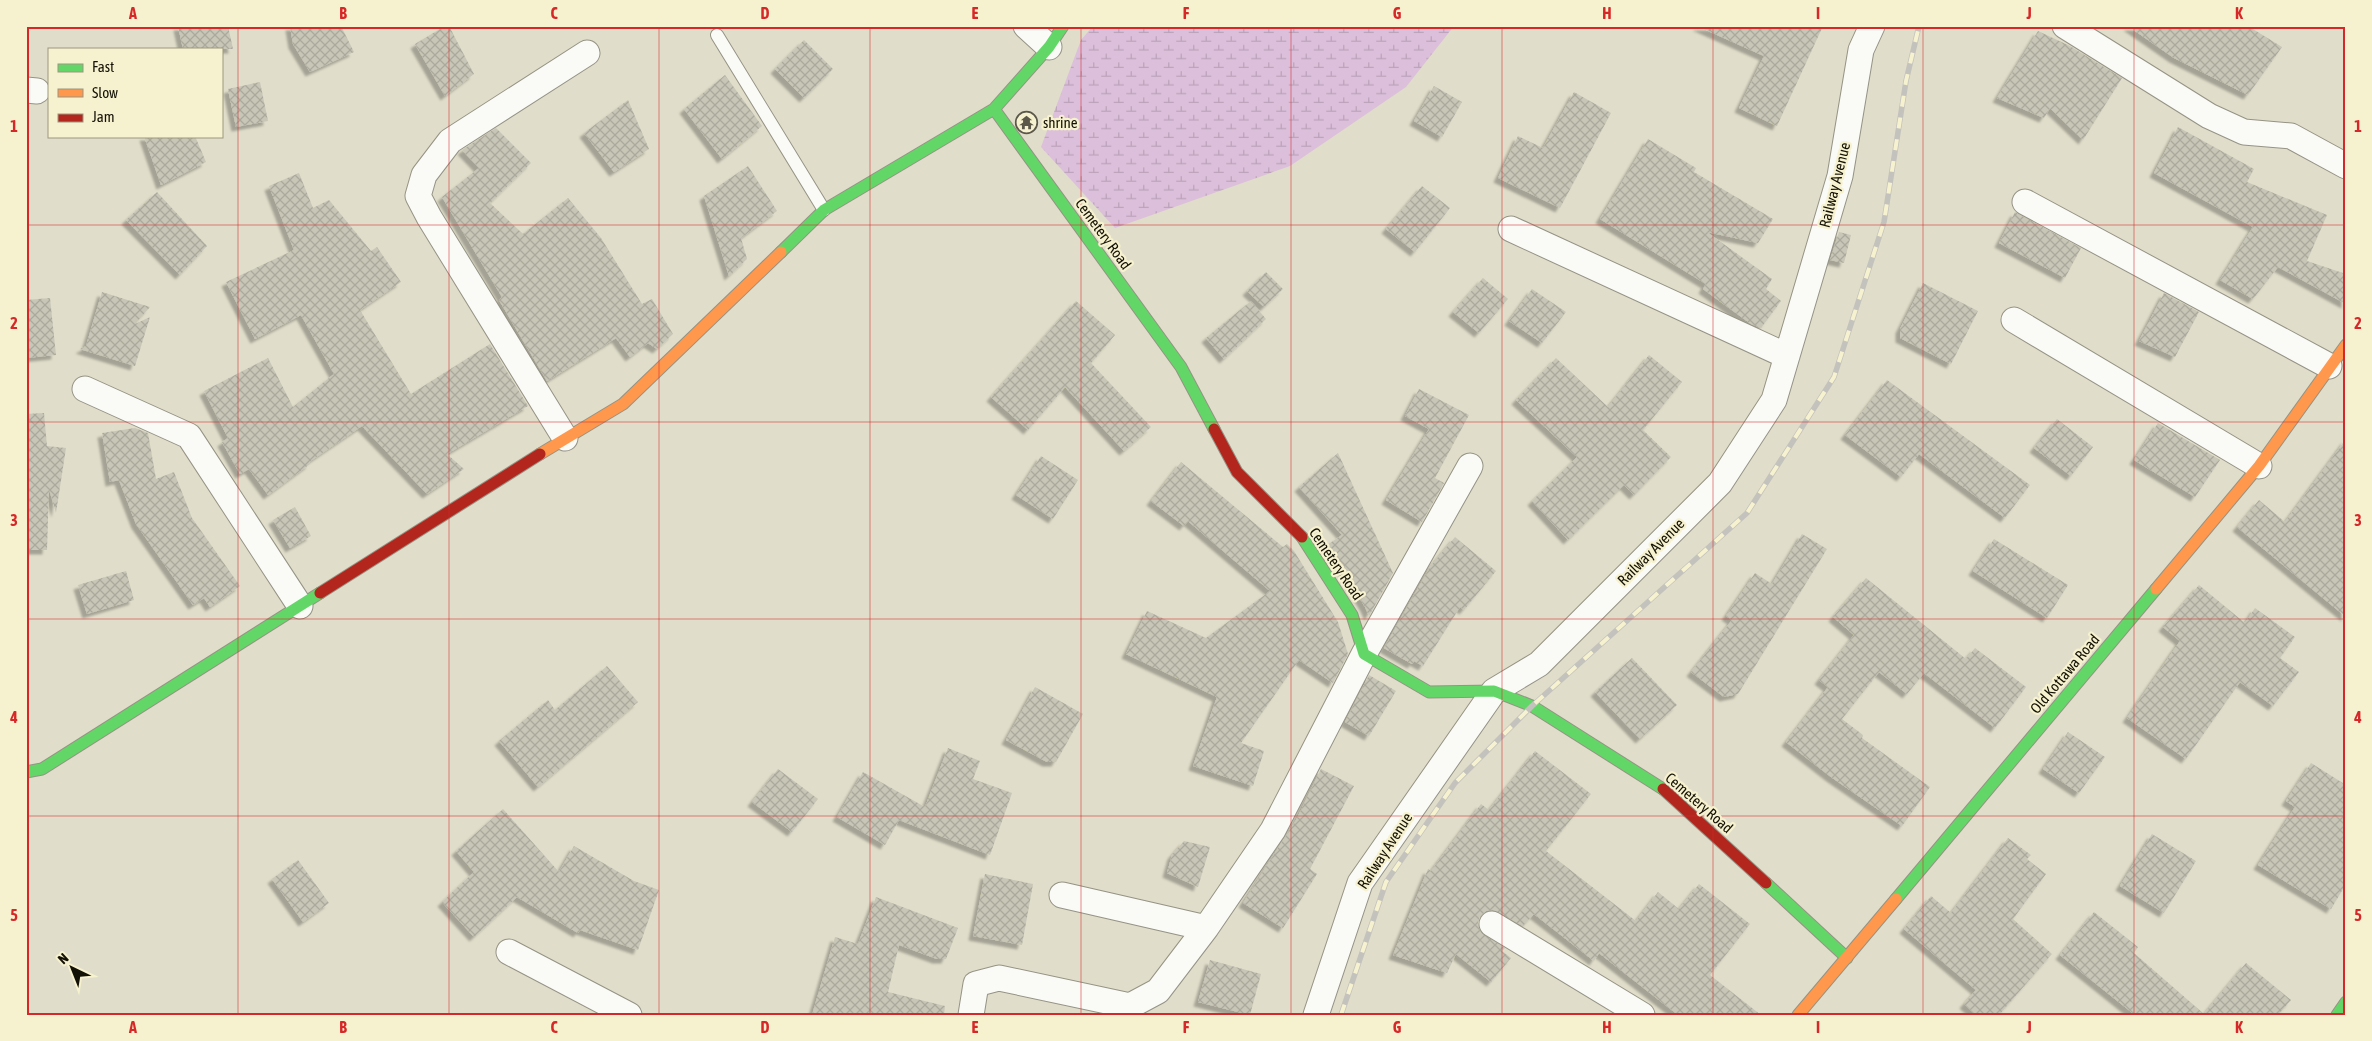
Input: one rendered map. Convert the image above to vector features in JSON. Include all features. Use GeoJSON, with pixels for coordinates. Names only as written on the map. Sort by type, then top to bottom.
{"type":"FeatureCollection","features":[{"type":"Feature","properties":{"kind":"main road"},"geometry":{"type":"LineString","coordinates":[[26,772],[42,769],[565,438],[623,404],[824,210],[994,109],[1049,47],[1063,26]]}},
{"type":"Feature","properties":{"kind":"main road","name":"Cemetery Road"},"geometry":{"type":"LineString","coordinates":[[994,109],[1181,368],[1237,472],[1306,542],[1352,615],[1364,654],[1429,692],[1494,691],[1532,706],[1662,788],[1847,958]]}},
{"type":"Feature","properties":{"kind":"main road","name":"Old Kottawa Road"},"geometry":{"type":"LineString","coordinates":[[1798,1015],[2259,466],[2329,366],[2346,345]]}},
{"type":"Feature","properties":{"kind":"main road"},"geometry":{"type":"LineString","coordinates":[[2338,1015],[2346,1002]]}},
{"type":"Feature","properties":{"kind":"street"},"geometry":{"type":"LineString","coordinates":[[1026,26],[1049,47]]}},
{"type":"Feature","properties":{"kind":"street","name":"Railway Avenue"},"geometry":{"type":"LineString","coordinates":[[1316,1015],[1360,883],[1494,691],[1539,664],[1720,483],[1774,400],[1840,176],[1861,50],[1872,26]]}},
{"type":"Feature","properties":{"kind":"street"},"geometry":{"type":"LineString","coordinates":[[2065,26],[2209,116],[2244,132],[2291,136],[2346,166]]}},
{"type":"Feature","properties":{"kind":"street"},"geometry":{"type":"LineString","coordinates":[[565,438],[429,217],[418,196],[424,175],[450,141],[587,53]]}},
{"type":"Feature","properties":{"kind":"street"},"geometry":{"type":"LineString","coordinates":[[2025,202],[2329,366]]}},
{"type":"Feature","properties":{"kind":"street"},"geometry":{"type":"LineString","coordinates":[[1511,229],[1787,356]]}},
{"type":"Feature","properties":{"kind":"street"},"geometry":{"type":"LineString","coordinates":[[2014,320],[2259,466]]}},
{"type":"Feature","properties":{"kind":"street"},"geometry":{"type":"LineString","coordinates":[[85,389],[189,436],[300,606]]}},
{"type":"Feature","properties":{"kind":"street"},"geometry":{"type":"LineString","coordinates":[[971,1015],[976,984],[999,978],[1130,1006],[1158,991],[1206,928],[1273,830],[1364,654],[1470,466]]}},
{"type":"Feature","properties":{"kind":"street"},"geometry":{"type":"LineString","coordinates":[[1062,895],[1206,928]]}},
{"type":"Feature","properties":{"kind":"street"},"geometry":{"type":"LineString","coordinates":[[1492,924],[1642,1015]]}},
{"type":"Feature","properties":{"kind":"street"},"geometry":{"type":"LineString","coordinates":[[509,952],[629,1015]]}},
{"type":"Feature","properties":{"kind":"lane"},"geometry":{"type":"LineString","coordinates":[[717,35],[824,210]]}},
{"type":"Feature","properties":{"kind":"green space"},"geometry":{"type":"Polygon","coordinates":[[[1093,26],[1454,26],[1406,87],[1290,166],[1115,228],[1041,147],[1081,40],[1093,26]]]}},
{"type":"Feature","properties":{"kind":"building"},"geometry":{"type":"Polygon","coordinates":[[[178,26],[228,26],[233,49],[183,48],[178,26]]]}},
{"type":"Feature","properties":{"kind":"building"},"geometry":{"type":"Polygon","coordinates":[[[290,26],[341,26],[354,52],[310,72],[293,44],[290,26]]]}},
{"type":"Feature","properties":{"kind":"building"},"geometry":{"type":"Polygon","coordinates":[[[445,26],[449,26],[474,74],[445,96],[415,44],[445,26]]]}},
{"type":"Feature","properties":{"kind":"building"},"geometry":{"type":"Polygon","coordinates":[[[1697,26],[1823,26],[1777,126],[1739,108],[1764,56],[1697,26]]]}},
{"type":"Feature","properties":{"kind":"building"},"geometry":{"type":"Polygon","coordinates":[[[2128,26],[2248,26],[2282,47],[2248,95],[2174,58],[2128,26]]]}},
{"type":"Feature","properties":{"kind":"building"},"geometry":{"type":"Polygon","coordinates":[[[2038,31],[2070,46],[2122,78],[2083,140],[2050,108],[2044,118],[1997,98],[2038,31]]]}},
{"type":"Feature","properties":{"kind":"building"},"geometry":{"type":"Polygon","coordinates":[[[804,40],[833,69],[804,98],[775,69],[804,40]]]}},
{"type":"Feature","properties":{"kind":"building"},"geometry":{"type":"Polygon","coordinates":[[[725,75],[762,126],[722,159],[684,109],[725,75]]]}},
{"type":"Feature","properties":{"kind":"building"},"geometry":{"type":"Polygon","coordinates":[[[260,82],[268,121],[236,127],[228,89],[260,82]]]}},
{"type":"Feature","properties":{"kind":"building"},"geometry":{"type":"Polygon","coordinates":[[[1434,86],[1462,102],[1442,137],[1414,121],[1434,86]]]}},
{"type":"Feature","properties":{"kind":"building"},"geometry":{"type":"Polygon","coordinates":[[[1574,92],[1611,113],[1560,208],[1498,178],[1518,136],[1543,148],[1574,92]]]}},
{"type":"Feature","properties":{"kind":"building"},"geometry":{"type":"Polygon","coordinates":[[[628,100],[649,149],[614,172],[584,133],[628,100]]]}},
{"type":"Feature","properties":{"kind":"building"},"geometry":{"type":"Polygon","coordinates":[[[2178,127],[2254,169],[2247,182],[2327,215],[2307,261],[2346,274],[2346,304],[2278,267],[2253,299],[2220,280],[2253,227],[2154,173],[2178,127]]]}},
{"type":"Feature","properties":{"kind":"building"},"geometry":{"type":"Polygon","coordinates":[[[496,128],[531,163],[490,203],[523,234],[568,198],[601,238],[642,304],[652,299],[673,334],[657,349],[648,343],[630,357],[616,338],[547,381],[499,300],[502,297],[442,197],[479,168],[462,150],[496,128]]]}},
{"type":"Feature","properties":{"kind":"building"},"geometry":{"type":"Polygon","coordinates":[[[145,138],[196,138],[206,162],[161,185],[145,138]]]}},
{"type":"Feature","properties":{"kind":"building"},"geometry":{"type":"Polygon","coordinates":[[[1648,139],[1696,168],[1694,172],[1773,219],[1758,243],[1707,232],[1772,279],[1766,289],[1781,301],[1761,328],[1751,324],[1703,289],[1706,284],[1600,219],[1648,139]]]}},
{"type":"Feature","properties":{"kind":"building"},"geometry":{"type":"Polygon","coordinates":[[[748,166],[777,211],[741,238],[747,259],[729,276],[704,196],[748,166]]]}},
{"type":"Feature","properties":{"kind":"building"},"geometry":{"type":"Polygon","coordinates":[[[299,173],[313,208],[329,200],[371,251],[377,247],[401,282],[360,310],[411,394],[490,344],[528,406],[447,454],[464,469],[427,494],[362,426],[309,462],[310,464],[268,495],[249,469],[240,474],[222,442],[228,438],[204,391],[268,358],[293,407],[334,374],[301,315],[255,339],[226,282],[294,250],[269,186],[299,173]]]}},
{"type":"Feature","properties":{"kind":"building"},"geometry":{"type":"Polygon","coordinates":[[[1422,186],[1450,208],[1415,252],[1386,229],[1422,186]]]}},
{"type":"Feature","properties":{"kind":"building"},"geometry":{"type":"Polygon","coordinates":[[[157,192],[207,246],[180,275],[126,220],[157,192]]]}},
{"type":"Feature","properties":{"kind":"building"},"geometry":{"type":"Polygon","coordinates":[[[2015,212],[2081,248],[2065,278],[1999,243],[2015,212]]]}},
{"type":"Feature","properties":{"kind":"building"},"geometry":{"type":"Polygon","coordinates":[[[1839,232],[1851,235],[1844,263],[1830,260],[1839,232]]]}},
{"type":"Feature","properties":{"kind":"building"},"geometry":{"type":"Polygon","coordinates":[[[1266,272],[1283,289],[1264,307],[1247,291],[1266,272]]]}},
{"type":"Feature","properties":{"kind":"building"},"geometry":{"type":"Polygon","coordinates":[[[1483,278],[1508,299],[1479,333],[1453,312],[1483,278]]]}},
{"type":"Feature","properties":{"kind":"building"},"geometry":{"type":"Polygon","coordinates":[[[1923,283],[1978,311],[1951,364],[1900,338],[1900,329],[1923,283]]]}},
{"type":"Feature","properties":{"kind":"building"},"geometry":{"type":"Polygon","coordinates":[[[1532,289],[1566,312],[1542,343],[1509,321],[1532,289]]]}},
{"type":"Feature","properties":{"kind":"building"},"geometry":{"type":"Polygon","coordinates":[[[102,292],[150,307],[135,324],[150,317],[135,366],[80,349],[86,346],[102,292]]]}},
{"type":"Feature","properties":{"kind":"building"},"geometry":{"type":"Polygon","coordinates":[[[2164,293],[2199,312],[2175,357],[2139,341],[2164,293]]]}},
{"type":"Feature","properties":{"kind":"building"},"geometry":{"type":"Polygon","coordinates":[[[50,298],[56,355],[26,358],[26,300],[50,298]]]}},
{"type":"Feature","properties":{"kind":"building"},"geometry":{"type":"Polygon","coordinates":[[[1076,301],[1115,335],[1091,363],[1151,427],[1124,451],[1065,387],[1028,430],[991,397],[1076,301]]]}},
{"type":"Feature","properties":{"kind":"building"},"geometry":{"type":"Polygon","coordinates":[[[1251,301],[1266,319],[1224,359],[1206,338],[1251,301]]]}},
{"type":"Feature","properties":{"kind":"building"},"geometry":{"type":"Polygon","coordinates":[[[1649,355],[1682,382],[1643,430],[1671,457],[1634,495],[1624,485],[1568,540],[1532,501],[1577,457],[1516,400],[1556,358],[1608,407],[1649,355]]]}},
{"type":"Feature","properties":{"kind":"building"},"geometry":{"type":"Polygon","coordinates":[[[1887,380],[2030,485],[2005,518],[1919,454],[1901,477],[1845,435],[1887,380]]]}},
{"type":"Feature","properties":{"kind":"building"},"geometry":{"type":"Polygon","coordinates":[[[1419,389],[1469,415],[1435,478],[1444,483],[1422,522],[1386,500],[1429,429],[1405,416],[1419,389]]]}},
{"type":"Feature","properties":{"kind":"building"},"geometry":{"type":"Polygon","coordinates":[[[44,413],[47,446],[66,448],[56,513],[49,489],[47,550],[26,550],[26,414],[44,413]]]}},
{"type":"Feature","properties":{"kind":"building"},"geometry":{"type":"Polygon","coordinates":[[[2057,419],[2093,447],[2071,476],[2034,448],[2057,419]]]}},
{"type":"Feature","properties":{"kind":"building"},"geometry":{"type":"Polygon","coordinates":[[[2158,423],[2220,460],[2195,497],[2134,460],[2158,423]]]}},
{"type":"Feature","properties":{"kind":"building"},"geometry":{"type":"Polygon","coordinates":[[[135,428],[148,433],[156,479],[174,472],[192,518],[240,586],[210,607],[204,598],[193,605],[136,524],[119,480],[110,482],[102,433],[135,428]]]}},
{"type":"Feature","properties":{"kind":"building"},"geometry":{"type":"Polygon","coordinates":[[[2346,439],[2346,617],[2237,527],[2259,500],[2285,522],[2346,439]]]}},
{"type":"Feature","properties":{"kind":"building"},"geometry":{"type":"Polygon","coordinates":[[[1338,453],[1393,573],[1369,616],[1327,545],[1342,535],[1299,487],[1338,453]]]}},
{"type":"Feature","properties":{"kind":"building"},"geometry":{"type":"Polygon","coordinates":[[[1041,456],[1078,480],[1053,519],[1016,495],[1041,456]]]}},
{"type":"Feature","properties":{"kind":"building"},"geometry":{"type":"Polygon","coordinates":[[[1181,462],[1283,547],[1287,544],[1294,551],[1338,622],[1348,654],[1333,683],[1299,660],[1241,743],[1264,751],[1253,786],[1193,766],[1217,697],[1126,654],[1147,611],[1206,638],[1270,591],[1188,521],[1184,526],[1151,501],[1181,462]]]}},
{"type":"Feature","properties":{"kind":"building"},"geometry":{"type":"Polygon","coordinates":[[[295,507],[311,536],[290,548],[273,520],[295,507]]]}},
{"type":"Feature","properties":{"kind":"building"},"geometry":{"type":"Polygon","coordinates":[[[1802,534],[1827,549],[1738,694],[1724,697],[1691,672],[1732,620],[1726,616],[1755,573],[1772,584],[1802,534]]]}},
{"type":"Feature","properties":{"kind":"building"},"geometry":{"type":"Polygon","coordinates":[[[1455,537],[1496,571],[1464,610],[1460,607],[1423,666],[1414,661],[1412,664],[1384,648],[1430,567],[1455,537]]]}},
{"type":"Feature","properties":{"kind":"building"},"geometry":{"type":"Polygon","coordinates":[[[1994,539],[2068,585],[2047,618],[1973,571],[1994,539]]]}},
{"type":"Feature","properties":{"kind":"building"},"geometry":{"type":"Polygon","coordinates":[[[126,571],[134,600],[87,614],[78,585],[126,571]]]}},
{"type":"Feature","properties":{"kind":"building"},"geometry":{"type":"Polygon","coordinates":[[[1866,578],[1966,659],[1975,648],[2026,687],[1995,728],[1924,673],[1907,694],[1879,672],[1842,719],[1863,735],[1862,738],[1930,787],[1902,826],[1831,777],[1786,742],[1828,687],[1819,680],[1854,635],[1833,617],[1866,578]]]}},
{"type":"Feature","properties":{"kind":"building"},"geometry":{"type":"Polygon","coordinates":[[[2199,585],[2245,623],[2255,608],[2295,637],[2280,658],[2299,672],[2273,706],[2240,682],[2186,759],[2127,718],[2180,641],[2163,627],[2199,585]]]}},
{"type":"Feature","properties":{"kind":"building"},"geometry":{"type":"Polygon","coordinates":[[[1632,658],[1677,705],[1640,739],[1595,692],[1632,658]]]}},
{"type":"Feature","properties":{"kind":"building"},"geometry":{"type":"Polygon","coordinates":[[[607,666],[638,702],[538,787],[499,741],[548,700],[555,710],[607,666]]]}},
{"type":"Feature","properties":{"kind":"building"},"geometry":{"type":"Polygon","coordinates":[[[1369,675],[1396,691],[1369,736],[1345,722],[1369,675]]]}},
{"type":"Feature","properties":{"kind":"building"},"geometry":{"type":"Polygon","coordinates":[[[1035,687],[1083,714],[1056,762],[1047,762],[1006,740],[1035,687]]]}},
{"type":"Feature","properties":{"kind":"building"},"geometry":{"type":"Polygon","coordinates":[[[2068,732],[2105,757],[2079,793],[2043,769],[2068,732]]]}},
{"type":"Feature","properties":{"kind":"building"},"geometry":{"type":"Polygon","coordinates":[[[948,748],[980,761],[973,779],[1012,793],[990,855],[899,820],[885,845],[837,817],[863,772],[925,807],[948,748]]]}},
{"type":"Feature","properties":{"kind":"building"},"geometry":{"type":"Polygon","coordinates":[[[1535,751],[1591,794],[1546,851],[1636,921],[1658,892],[1679,909],[1699,884],[1750,924],[1710,975],[1761,1015],[1678,1015],[1599,953],[1594,961],[1534,914],[1523,926],[1493,910],[1486,911],[1480,916],[1478,923],[1480,931],[1505,948],[1502,951],[1511,958],[1491,982],[1456,954],[1447,973],[1393,955],[1428,869],[1431,871],[1481,804],[1489,810],[1535,751]]]}},
{"type":"Feature","properties":{"kind":"building"},"geometry":{"type":"Polygon","coordinates":[[[2311,763],[2346,785],[2346,884],[2331,909],[2258,865],[2295,807],[2286,801],[2311,763]]]}},
{"type":"Feature","properties":{"kind":"building"},"geometry":{"type":"Polygon","coordinates":[[[778,769],[818,799],[792,832],[752,802],[778,769]]]}},
{"type":"Feature","properties":{"kind":"building"},"geometry":{"type":"Polygon","coordinates":[[[1321,769],[1354,786],[1310,869],[1317,874],[1283,928],[1243,903],[1296,820],[1321,769]]]}},
{"type":"Feature","properties":{"kind":"building"},"geometry":{"type":"Polygon","coordinates":[[[503,809],[559,872],[574,846],[634,881],[659,890],[638,950],[580,930],[578,933],[517,897],[474,937],[442,902],[474,872],[456,851],[503,809]]]}},
{"type":"Feature","properties":{"kind":"building"},"geometry":{"type":"Polygon","coordinates":[[[2152,834],[2196,861],[2164,913],[2120,886],[2152,834]]]}},
{"type":"Feature","properties":{"kind":"building"},"geometry":{"type":"Polygon","coordinates":[[[2008,838],[2031,855],[2027,859],[2046,874],[2013,919],[2052,954],[1999,1015],[1976,1015],[1964,1004],[1976,990],[1904,929],[1931,896],[1951,913],[2008,838]]]}},
{"type":"Feature","properties":{"kind":"building"},"geometry":{"type":"Polygon","coordinates":[[[1184,841],[1210,847],[1198,887],[1167,873],[1172,855],[1184,841]]]}},
{"type":"Feature","properties":{"kind":"building"},"geometry":{"type":"Polygon","coordinates":[[[298,860],[329,903],[303,922],[272,879],[298,860]]]}},
{"type":"Feature","properties":{"kind":"building"},"geometry":{"type":"Polygon","coordinates":[[[985,874],[1033,884],[1022,945],[973,936],[985,874]]]}},
{"type":"Feature","properties":{"kind":"building"},"geometry":{"type":"Polygon","coordinates":[[[876,897],[958,928],[946,959],[937,959],[899,945],[888,992],[945,1006],[944,1015],[812,1015],[835,937],[858,944],[876,897]]]}},
{"type":"Feature","properties":{"kind":"building"},"geometry":{"type":"Polygon","coordinates":[[[2094,912],[2138,947],[2134,953],[2204,1014],[2246,963],[2291,1000],[2278,1015],[2135,1015],[2060,955],[2094,912]]]}},
{"type":"Feature","properties":{"kind":"building"},"geometry":{"type":"Polygon","coordinates":[[[1210,960],[1261,974],[1250,1015],[1198,1002],[1210,960]]]}},
{"type":"Feature","properties":{"kind":"railway"},"geometry":{"type":"LineString","coordinates":[[1341,1015],[1386,882],[1455,783],[1532,706],[1747,513],[1834,377],[1884,222],[1906,81],[1919,26]]}},
{"type":"Feature","properties":{"kind":"traffic: fast"},"geometry":{"type":"LineString","coordinates":[[1063,26],[1049,47],[994,109],[1181,367],[1214,429]]}},
{"type":"Feature","properties":{"kind":"traffic: fast"},"geometry":{"type":"LineString","coordinates":[[781,252],[824,210],[994,109]]}},
{"type":"Feature","properties":{"kind":"traffic: fast"},"geometry":{"type":"LineString","coordinates":[[1302,537],[1352,615],[1364,654],[1429,692],[1494,691],[1532,706],[1663,789]]}},
{"type":"Feature","properties":{"kind":"traffic: fast"},"geometry":{"type":"LineString","coordinates":[[1896,899],[2156,589]]}},
{"type":"Feature","properties":{"kind":"traffic: fast"},"geometry":{"type":"LineString","coordinates":[[26,772],[42,769],[320,593]]}},
{"type":"Feature","properties":{"kind":"traffic: fast"},"geometry":{"type":"LineString","coordinates":[[1766,883],[1847,958]]}},
{"type":"Feature","properties":{"kind":"traffic: fast"},"geometry":{"type":"LineString","coordinates":[[2337,1015],[2346,1002]]}},
{"type":"Feature","properties":{"kind":"traffic: slow"},"geometry":{"type":"LineString","coordinates":[[540,454],[623,404],[781,252]]}},
{"type":"Feature","properties":{"kind":"traffic: slow"},"geometry":{"type":"LineString","coordinates":[[2156,589],[2259,466],[2346,345]]}},
{"type":"Feature","properties":{"kind":"traffic: slow"},"geometry":{"type":"LineString","coordinates":[[1798,1015],[1896,899]]}},
{"type":"Feature","properties":{"kind":"traffic: jam"},"geometry":{"type":"LineString","coordinates":[[1214,429],[1237,472],[1302,537]]}},
{"type":"Feature","properties":{"kind":"traffic: jam"},"geometry":{"type":"LineString","coordinates":[[320,593],[540,454]]}},
{"type":"Feature","properties":{"kind":"traffic: jam"},"geometry":{"type":"LineString","coordinates":[[1663,789],[1766,883]]}},
{"type":"Feature","properties":{"kind":"place","name":"shrine"},"geometry":{"type":"Point","coordinates":[1027,123]}}]}
